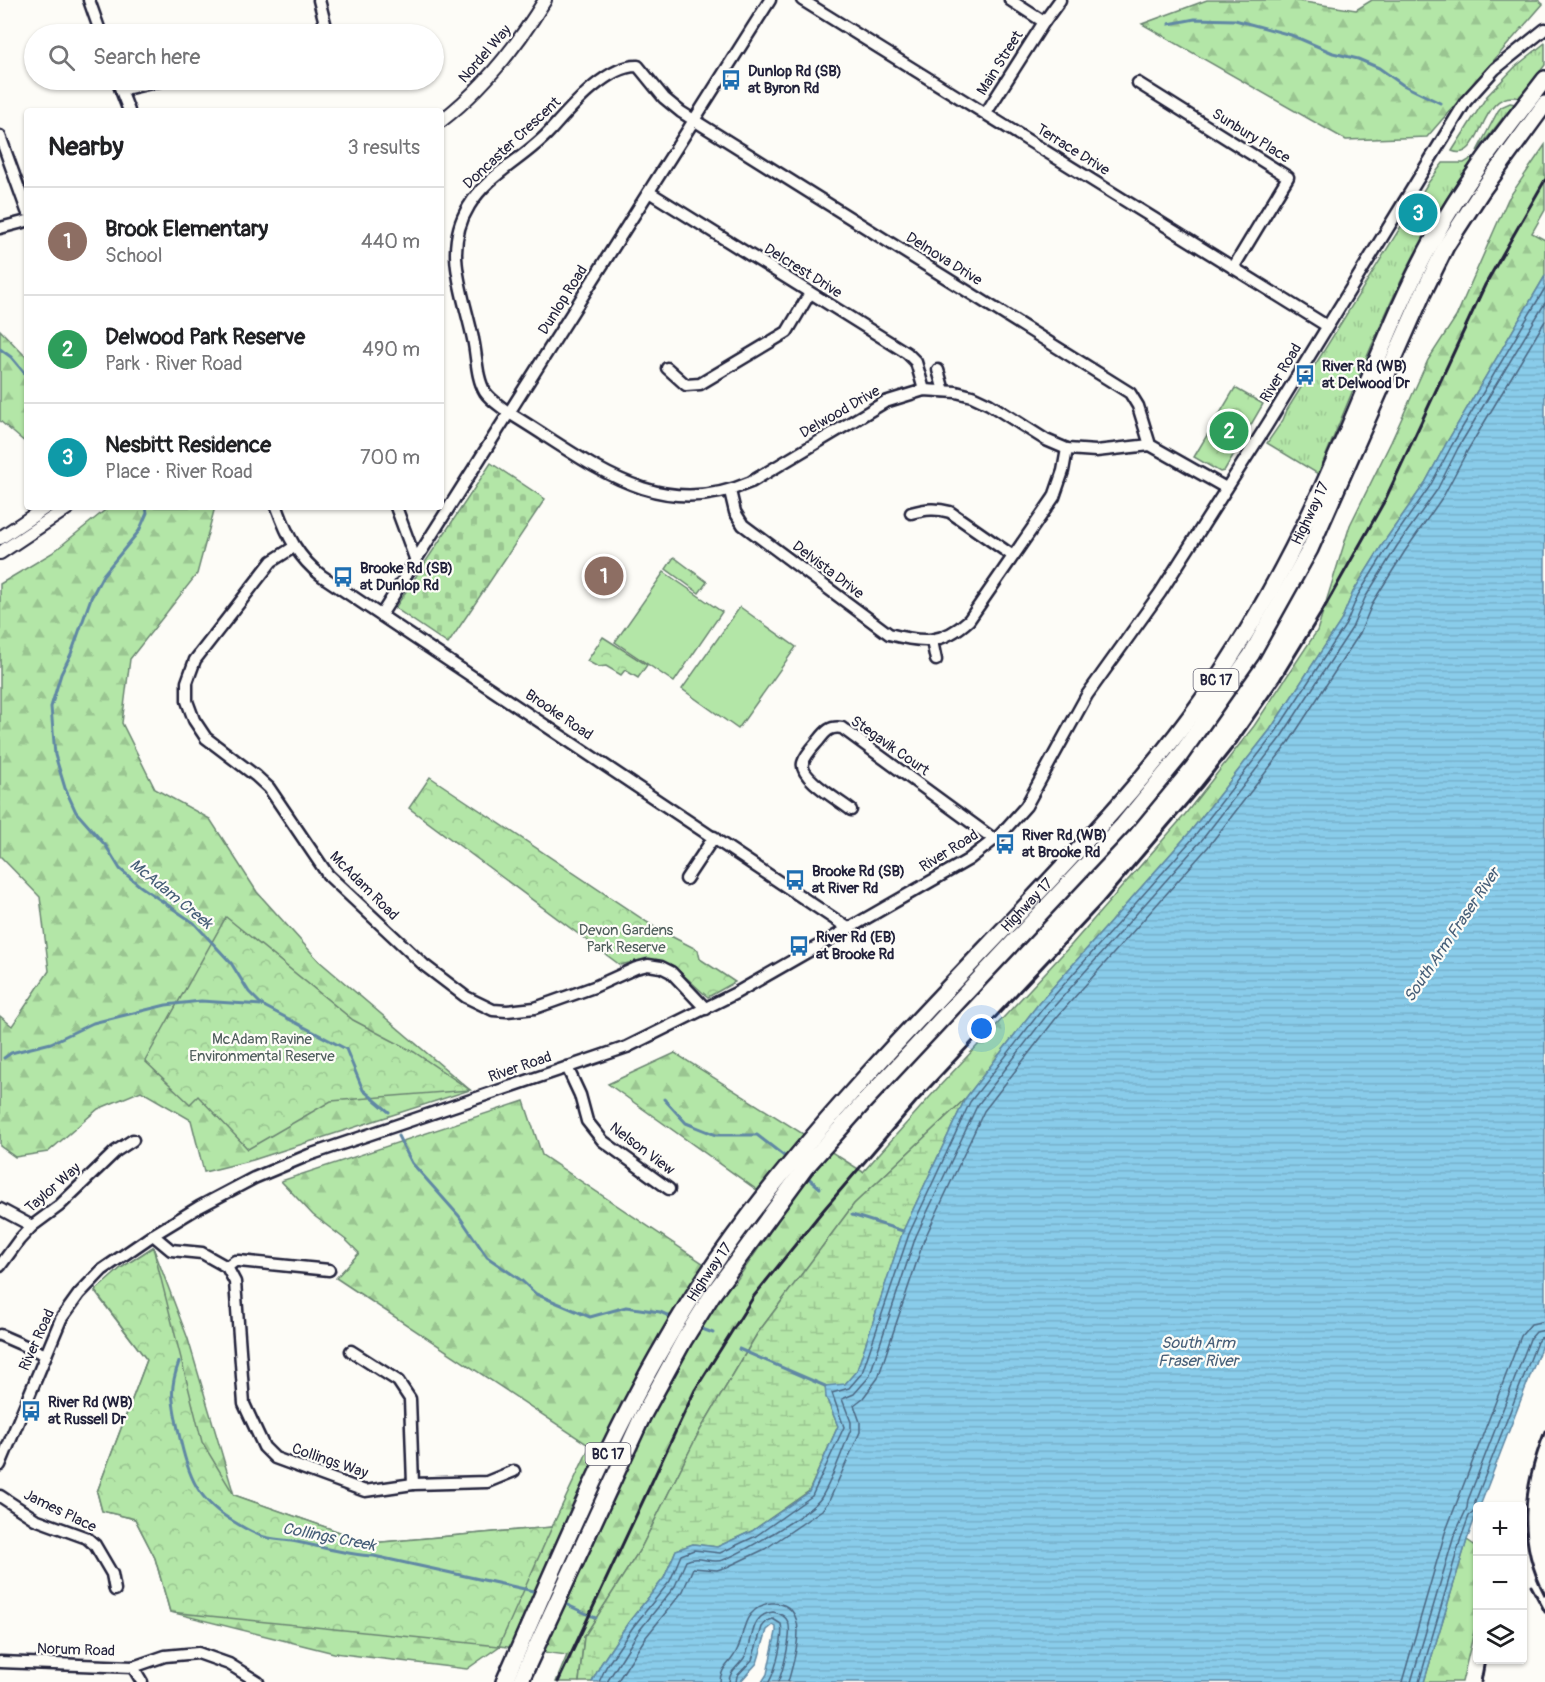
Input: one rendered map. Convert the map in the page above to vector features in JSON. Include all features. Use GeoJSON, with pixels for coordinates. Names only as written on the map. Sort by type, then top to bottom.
{"type":"FeatureCollection","features":[{"type":"Feature","properties":{"kind":"highway","name":"Highway 17"},"geometry":{"type":"LineString","coordinates":[[520,1682],[536,1630],[627,1413],[664,1343],[698,1287],[745,1221],[1123,825],[1179,757],[1229,688],[1276,611],[1310,549],[1446,246],[1483,189],[1542,83]]}},
{"type":"Feature","properties":{"kind":"highway","name":"Highway 17"},"geometry":{"type":"LineString","coordinates":[[1517,129],[1545,104]]}},
{"type":"Feature","properties":{"kind":"highway","name":"Highway 17"},"geometry":{"type":"LineString","coordinates":[[562,1570],[678,1351],[790,1175]]}},
{"type":"Feature","properties":{"kind":"highway","name":"Highway 17"},"geometry":{"type":"LineString","coordinates":[[504,1682],[536,1630]]}},
{"type":"Feature","properties":{"kind":"main road","name":"Nordel Way"},"geometry":{"type":"LineString","coordinates":[[444,118],[500,65],[545,0]]}},
{"type":"Feature","properties":{"kind":"main road"},"geometry":{"type":"LineString","coordinates":[[0,538],[42,510]]}},
{"type":"Feature","properties":{"kind":"main road"},"geometry":{"type":"LineString","coordinates":[[0,553],[64,510]]}},
{"type":"Feature","properties":{"kind":"street"},"geometry":{"type":"LineString","coordinates":[[88,0],[97,24]]}},
{"type":"Feature","properties":{"kind":"street"},"geometry":{"type":"LineString","coordinates":[[319,0],[325,24]]}},
{"type":"Feature","properties":{"kind":"street","name":"Dunlop Road"},"geometry":{"type":"LineString","coordinates":[[381,615],[770,0]]}},
{"type":"Feature","properties":{"kind":"street","name":"Terrace Drive"},"geometry":{"type":"LineString","coordinates":[[802,0],[1327,326]]}},
{"type":"Feature","properties":{"kind":"street"},"geometry":{"type":"LineString","coordinates":[[1010,0],[1044,22]]}},
{"type":"Feature","properties":{"kind":"street","name":"Main Street"},"geometry":{"type":"LineString","coordinates":[[986,114],[1060,0]]}},
{"type":"Feature","properties":{"kind":"street","name":"River Road"},"geometry":{"type":"LineString","coordinates":[[0,1466],[61,1319],[79,1294],[102,1270],[153,1235],[254,1178],[309,1155],[627,1047],[706,1009],[968,860],[1009,827],[1026,806],[1044,777],[1087,695],[1160,593],[1466,100],[1494,69],[1545,29]]}},
{"type":"Feature","properties":{"kind":"street","name":"Doncaster Crescent"},"geometry":{"type":"LineString","coordinates":[[509,413],[491,399],[480,381],[473,338],[458,280],[455,262],[458,236],[467,208],[492,179],[533,148],[589,91],[625,67],[638,66],[664,98],[694,121]]}},
{"type":"Feature","properties":{"kind":"street","name":"Sunbury Place"},"geometry":{"type":"LineString","coordinates":[[1138,83],[1288,177],[1233,268]]}},
{"type":"Feature","properties":{"kind":"street"},"geometry":{"type":"LineString","coordinates":[[121,90],[128,108]]}},
{"type":"Feature","properties":{"kind":"street","name":"Delnova Drive"},"geometry":{"type":"LineString","coordinates":[[694,121],[1130,393],[1138,406],[1150,445]]}},
{"type":"Feature","properties":{"kind":"street"},"geometry":{"type":"LineString","coordinates":[[0,136],[24,203]]}},
{"type":"Feature","properties":{"kind":"street","name":"Delcrest Drive"},"geometry":{"type":"LineString","coordinates":[[649,192],[907,353],[916,362],[924,390]]}},
{"type":"Feature","properties":{"kind":"street"},"geometry":{"type":"LineString","coordinates":[[0,228],[24,222]]}},
{"type":"Feature","properties":{"kind":"street"},"geometry":{"type":"LineString","coordinates":[[667,368],[686,385],[700,384],[787,332],[810,293]]}},
{"type":"Feature","properties":{"kind":"street"},"geometry":{"type":"LineString","coordinates":[[938,370],[944,391]]}},
{"type":"Feature","properties":{"kind":"street","name":"Delwood Drive"},"geometry":{"type":"LineString","coordinates":[[509,413],[632,485],[668,495],[689,497],[730,492],[752,482],[885,402],[924,390],[972,396],[989,404],[1046,440],[1067,449],[1096,451],[1150,445]]}},
{"type":"Feature","properties":{"kind":"street"},"geometry":{"type":"LineString","coordinates":[[1150,445],[1226,488]]}},
{"type":"Feature","properties":{"kind":"street"},"geometry":{"type":"LineString","coordinates":[[936,660],[932,641],[950,634],[969,620],[1054,497],[1062,478],[1067,449]]}},
{"type":"Feature","properties":{"kind":"street","name":"Delvista Drive"},"geometry":{"type":"LineString","coordinates":[[730,492],[735,512],[743,525],[889,634],[910,640],[932,641]]}},
{"type":"Feature","properties":{"kind":"street"},"geometry":{"type":"LineString","coordinates":[[911,513],[939,508],[950,512],[1012,556]]}},
{"type":"Feature","properties":{"kind":"street","name":"Brooke Road"},"geometry":{"type":"LineString","coordinates":[[278,510],[294,547],[316,571],[848,928]]}},
{"type":"Feature","properties":{"kind":"street"},"geometry":{"type":"LineString","coordinates":[[397,510],[416,561]]}},
{"type":"Feature","properties":{"kind":"street","name":"McAdam Road"},"geometry":{"type":"LineString","coordinates":[[294,547],[272,561],[195,660],[187,682],[188,701],[194,720],[206,738],[269,788],[328,875],[424,965],[466,997],[493,1010],[535,1008],[648,965],[661,967],[671,972],[706,1009]]}},
{"type":"Feature","properties":{"kind":"street","name":"Stegavik Court"},"geometry":{"type":"LineString","coordinates":[[851,810],[808,778],[802,766],[825,732],[836,727],[842,728],[995,840]]}},
{"type":"Feature","properties":{"kind":"street"},"geometry":{"type":"LineString","coordinates":[[686,879],[714,837]]}},
{"type":"Feature","properties":{"kind":"street","name":"Nelson View"},"geometry":{"type":"LineString","coordinates":[[567,1067],[580,1095],[587,1121],[597,1134],[669,1189]]}},
{"type":"Feature","properties":{"kind":"street","name":"Taylor Way"},"geometry":{"type":"LineString","coordinates":[[0,1266],[32,1226],[59,1206],[116,1151],[133,1140]]}},
{"type":"Feature","properties":{"kind":"street"},"geometry":{"type":"LineString","coordinates":[[0,1209],[32,1226]]}},
{"type":"Feature","properties":{"kind":"street"},"geometry":{"type":"LineString","coordinates":[[153,1235],[171,1250],[202,1253],[227,1267],[239,1261],[329,1270]]}},
{"type":"Feature","properties":{"kind":"street","name":"Collings Way"},"geometry":{"type":"LineString","coordinates":[[227,1267],[236,1282],[244,1404],[264,1447],[275,1458],[365,1491],[412,1484],[487,1482],[513,1471]]}},
{"type":"Feature","properties":{"kind":"street"},"geometry":{"type":"LineString","coordinates":[[0,1335],[46,1355]]}},
{"type":"Feature","properties":{"kind":"street"},"geometry":{"type":"LineString","coordinates":[[351,1351],[398,1381],[410,1399],[412,1484]]}},
{"type":"Feature","properties":{"kind":"street","name":"James Place"},"geometry":{"type":"LineString","coordinates":[[0,1496],[35,1519],[87,1538],[95,1545],[112,1574],[116,1590]]}},
{"type":"Feature","properties":{"kind":"street"},"geometry":{"type":"LineString","coordinates":[[133,1667],[165,1656],[198,1653],[229,1664],[258,1682]]}},
{"type":"Feature","properties":{"kind":"street","name":"Norum Road"},"geometry":{"type":"LineString","coordinates":[[0,1662],[133,1667],[142,1682]]}},
{"type":"Feature","properties":{"kind":"green space"},"geometry":{"type":"Polygon","coordinates":[[[1207,0],[1291,0],[1356,10],[1372,0],[1538,0],[1543,4],[1427,137],[1346,140],[1142,24],[1207,0]]]}},
{"type":"Feature","properties":{"kind":"green space"},"geometry":{"type":"Polygon","coordinates":[[[1545,43],[1545,65],[1520,98],[1506,98],[1496,103],[1488,113],[1470,147],[1462,152],[1452,151],[1487,96],[1515,67],[1545,43]]]}},
{"type":"Feature","properties":{"kind":"green space"},"geometry":{"type":"Polygon","coordinates":[[[1510,103],[1516,104],[1477,151],[1498,111],[1510,103]]]}},
{"type":"Feature","properties":{"kind":"green space"},"geometry":{"type":"Polygon","coordinates":[[[1545,145],[1545,210],[1532,233],[1545,240],[1545,276],[1425,483],[1353,592],[1341,621],[1270,730],[1190,832],[1039,1003],[965,1099],[854,1204],[757,1334],[699,1432],[641,1548],[584,1637],[579,1682],[556,1682],[567,1655],[500,1646],[467,1669],[334,1653],[170,1612],[155,1558],[135,1519],[102,1511],[97,1492],[147,1360],[95,1292],[121,1268],[153,1247],[188,1339],[234,1495],[371,1543],[552,1527],[590,1446],[336,1278],[359,1253],[313,1215],[281,1181],[524,1101],[542,1155],[734,1284],[785,1210],[608,1084],[675,1053],[863,1172],[1072,944],[1183,817],[1254,726],[1317,631],[1350,525],[1428,360],[1456,317],[1508,199],[1545,145]]]}},
{"type":"Feature","properties":{"kind":"green space"},"geometry":{"type":"Polygon","coordinates":[[[1474,159],[1426,233],[1406,272],[1369,352],[1318,474],[1267,443],[1428,183],[1443,163],[1464,163],[1474,159]]]}},
{"type":"Feature","properties":{"kind":"green space"},"geometry":{"type":"Polygon","coordinates":[[[0,330],[24,355],[24,441],[0,421],[0,330]]]}},
{"type":"Feature","properties":{"kind":"green space"},"geometry":{"type":"Polygon","coordinates":[[[1235,388],[1263,404],[1224,471],[1220,472],[1194,457],[1235,388]]]}},
{"type":"Feature","properties":{"kind":"green space"},"geometry":{"type":"Polygon","coordinates":[[[491,463],[545,499],[448,644],[395,608],[491,463]]]}},
{"type":"Feature","properties":{"kind":"green space"},"geometry":{"type":"Polygon","coordinates":[[[105,510],[214,510],[197,574],[130,659],[122,723],[155,789],[210,819],[257,892],[319,961],[470,1090],[253,1160],[204,1172],[191,1120],[141,1091],[98,1109],[48,1152],[15,1157],[0,1146],[0,1016],[12,1026],[49,971],[40,897],[0,856],[0,584],[52,553],[105,510]]]}},
{"type":"Feature","properties":{"kind":"green space"},"geometry":{"type":"Polygon","coordinates":[[[674,557],[707,582],[699,593],[666,569],[674,557]]]}},
{"type":"Feature","properties":{"kind":"green space"},"geometry":{"type":"Polygon","coordinates":[[[664,572],[722,612],[674,682],[615,642],[664,572]]]}},
{"type":"Feature","properties":{"kind":"green space"},"geometry":{"type":"Polygon","coordinates":[[[740,607],[796,647],[738,729],[682,689],[740,607]]]}},
{"type":"Feature","properties":{"kind":"green space"},"geometry":{"type":"Polygon","coordinates":[[[603,637],[647,665],[638,678],[625,670],[621,675],[606,666],[598,667],[587,661],[603,637]]]}},
{"type":"Feature","properties":{"kind":"green space","name":"Devon Gardens Park Reserve"},"geometry":{"type":"Polygon","coordinates":[[[430,777],[659,930],[698,950],[700,959],[735,982],[708,997],[683,974],[661,962],[645,960],[620,965],[409,808],[430,777]]]}},
{"type":"Feature","properties":{"kind":"green space","name":"McAdam Ravine Environmental Reserve"},"geometry":{"type":"Polygon","coordinates":[[[226,917],[353,1020],[414,1052],[470,1090],[331,1101],[248,1149],[198,1096],[190,1104],[145,1061],[226,917]]]}},
{"type":"Feature","properties":{"kind":"green space"},"geometry":{"type":"Polygon","coordinates":[[[965,1099],[903,1231],[857,1371],[845,1384],[826,1397],[838,1426],[809,1491],[752,1531],[717,1547],[693,1544],[676,1550],[664,1578],[628,1623],[592,1682],[579,1682],[584,1637],[641,1548],[699,1432],[757,1334],[854,1204],[965,1099]]]}},
{"type":"Feature","properties":{"kind":"green space"},"geometry":{"type":"Polygon","coordinates":[[[153,1247],[202,1442],[234,1495],[371,1543],[552,1527],[499,1646],[170,1612],[155,1558],[135,1519],[102,1511],[97,1492],[147,1360],[95,1291],[121,1268],[153,1247]]]}},
{"type":"Feature","properties":{"kind":"green space"},"geometry":{"type":"Polygon","coordinates":[[[1467,1540],[1473,1544],[1473,1636],[1462,1682],[1424,1682],[1467,1540]]]}},
{"type":"Feature","properties":{"kind":"water","name":"South Arm Fraser River"},"geometry":{"type":"Polygon","coordinates":[[[1545,276],[1545,1337],[1482,1502],[1473,1502],[1473,1523],[1424,1682],[762,1682],[767,1674],[776,1632],[776,1627],[773,1625],[767,1630],[757,1663],[740,1682],[592,1682],[628,1623],[664,1578],[676,1550],[693,1544],[717,1547],[752,1531],[809,1492],[838,1426],[826,1397],[825,1386],[845,1384],[857,1370],[903,1231],[965,1099],[1039,1003],[1190,832],[1270,730],[1341,621],[1353,592],[1425,483],[1545,276]]]}},
{"type":"Feature","properties":{"kind":"waterway"},"geometry":{"type":"LineString","coordinates":[[1169,24],[1195,19],[1235,20],[1291,35],[1333,53],[1358,59],[1379,68],[1403,85],[1440,103]]}},
{"type":"Feature","properties":{"kind":"waterway","name":"McAdam Creek"},"geometry":{"type":"LineString","coordinates":[[0,349],[11,357],[24,372]]}},
{"type":"Feature","properties":{"kind":"waterway","name":"McAdam Creek"},"geometry":{"type":"LineString","coordinates":[[146,510],[139,531],[103,575],[91,598],[71,654],[61,674],[51,707],[55,755],[65,788],[76,812],[106,846],[120,869],[140,886],[194,923],[231,963],[249,992],[262,1005],[346,1049],[363,1090],[389,1112]]}},
{"type":"Feature","properties":{"kind":"waterway"},"geometry":{"type":"LineString","coordinates":[[4,1058],[11,1053],[51,1043],[93,1023],[166,1005],[201,1001],[262,1005]]}},
{"type":"Feature","properties":{"kind":"waterway"},"geometry":{"type":"LineString","coordinates":[[664,1099],[686,1123],[716,1135],[757,1135],[788,1159]]}},
{"type":"Feature","properties":{"kind":"waterway","name":"McAdam Creek"},"geometry":{"type":"LineString","coordinates":[[398,1136],[412,1163],[459,1216],[487,1257],[522,1281],[536,1294],[590,1317],[626,1307],[660,1312],[674,1318]]}},
{"type":"Feature","properties":{"kind":"waterway"},"geometry":{"type":"LineString","coordinates":[[806,1176],[820,1188]]}},
{"type":"Feature","properties":{"kind":"waterway"},"geometry":{"type":"LineString","coordinates":[[852,1215],[903,1231]]}},
{"type":"Feature","properties":{"kind":"waterway","name":"McAdam Creek"},"geometry":{"type":"LineString","coordinates":[[697,1327],[713,1333]]}},
{"type":"Feature","properties":{"kind":"waterway","name":"McAdam Creek"},"geometry":{"type":"LineString","coordinates":[[739,1349],[825,1386]]}},
{"type":"Feature","properties":{"kind":"waterway","name":"Collings Creek"},"geometry":{"type":"LineString","coordinates":[[179,1362],[173,1398],[186,1463],[203,1496],[223,1515],[265,1537],[374,1556],[538,1592]]}},
{"type":"Feature","properties":{"kind":"waterway","name":"Collings Creek"},"geometry":{"type":"LineString","coordinates":[[563,1603],[596,1618]]}},
{"type":"Feature","properties":{"kind":"railway"},"geometry":{"type":"LineString","coordinates":[[558,1682],[695,1390],[754,1296],[820,1214],[916,1102],[1103,902],[1202,786],[1237,742],[1280,680],[1323,610],[1385,500],[1485,285],[1545,180]]}},
{"type":"Feature","properties":{"kind":"railway"},"geometry":{"type":"LineString","coordinates":[[1545,1431],[1532,1473],[1526,1513],[1526,1534],[1530,1554],[1545,1595]]}},
{"type":"Feature","properties":{"kind":"railway"},"geometry":{"type":"LineString","coordinates":[[1531,1586],[1545,1612]]}},
{"type":"Feature","properties":{"kind":"railway"},"geometry":{"type":"LineString","coordinates":[[1481,1682],[1484,1664]]}},
{"type":"Feature","properties":{"kind":"place","name":"Dunlop Rd (SB) at Byron Rd"},"geometry":{"type":"Point","coordinates":[731,80]}},
{"type":"Feature","properties":{"kind":"place","name":"Nesbitt Residence"},"geometry":{"type":"Point","coordinates":[1418,213]}},
{"type":"Feature","properties":{"kind":"place","name":"River Rd (WB) at Delwood Dr"},"geometry":{"type":"Point","coordinates":[1305,375]}},
{"type":"Feature","properties":{"kind":"place","name":"Delwood Park Reserve"},"geometry":{"type":"Point","coordinates":[1229,431]}},
{"type":"Feature","properties":{"kind":"place","name":"Brook Elementary"},"geometry":{"type":"Point","coordinates":[604,576]}},
{"type":"Feature","properties":{"kind":"place","name":"Brooke Rd (SB) at Dunlop Rd"},"geometry":{"type":"Point","coordinates":[343,577]}},
{"type":"Feature","properties":{"kind":"place","name":"River Rd (WB) at Brooke Rd"},"geometry":{"type":"Point","coordinates":[1005,844]}},
{"type":"Feature","properties":{"kind":"place","name":"Brooke Rd (SB) at River Rd"},"geometry":{"type":"Point","coordinates":[795,880]}},
{"type":"Feature","properties":{"kind":"place","name":"River Rd (EB) at Brooke Rd"},"geometry":{"type":"Point","coordinates":[799,946]}},
{"type":"Feature","properties":{"kind":"place","name":"River Rd (WB) at Russell Dr"},"geometry":{"type":"Point","coordinates":[31,1411]}}]}
